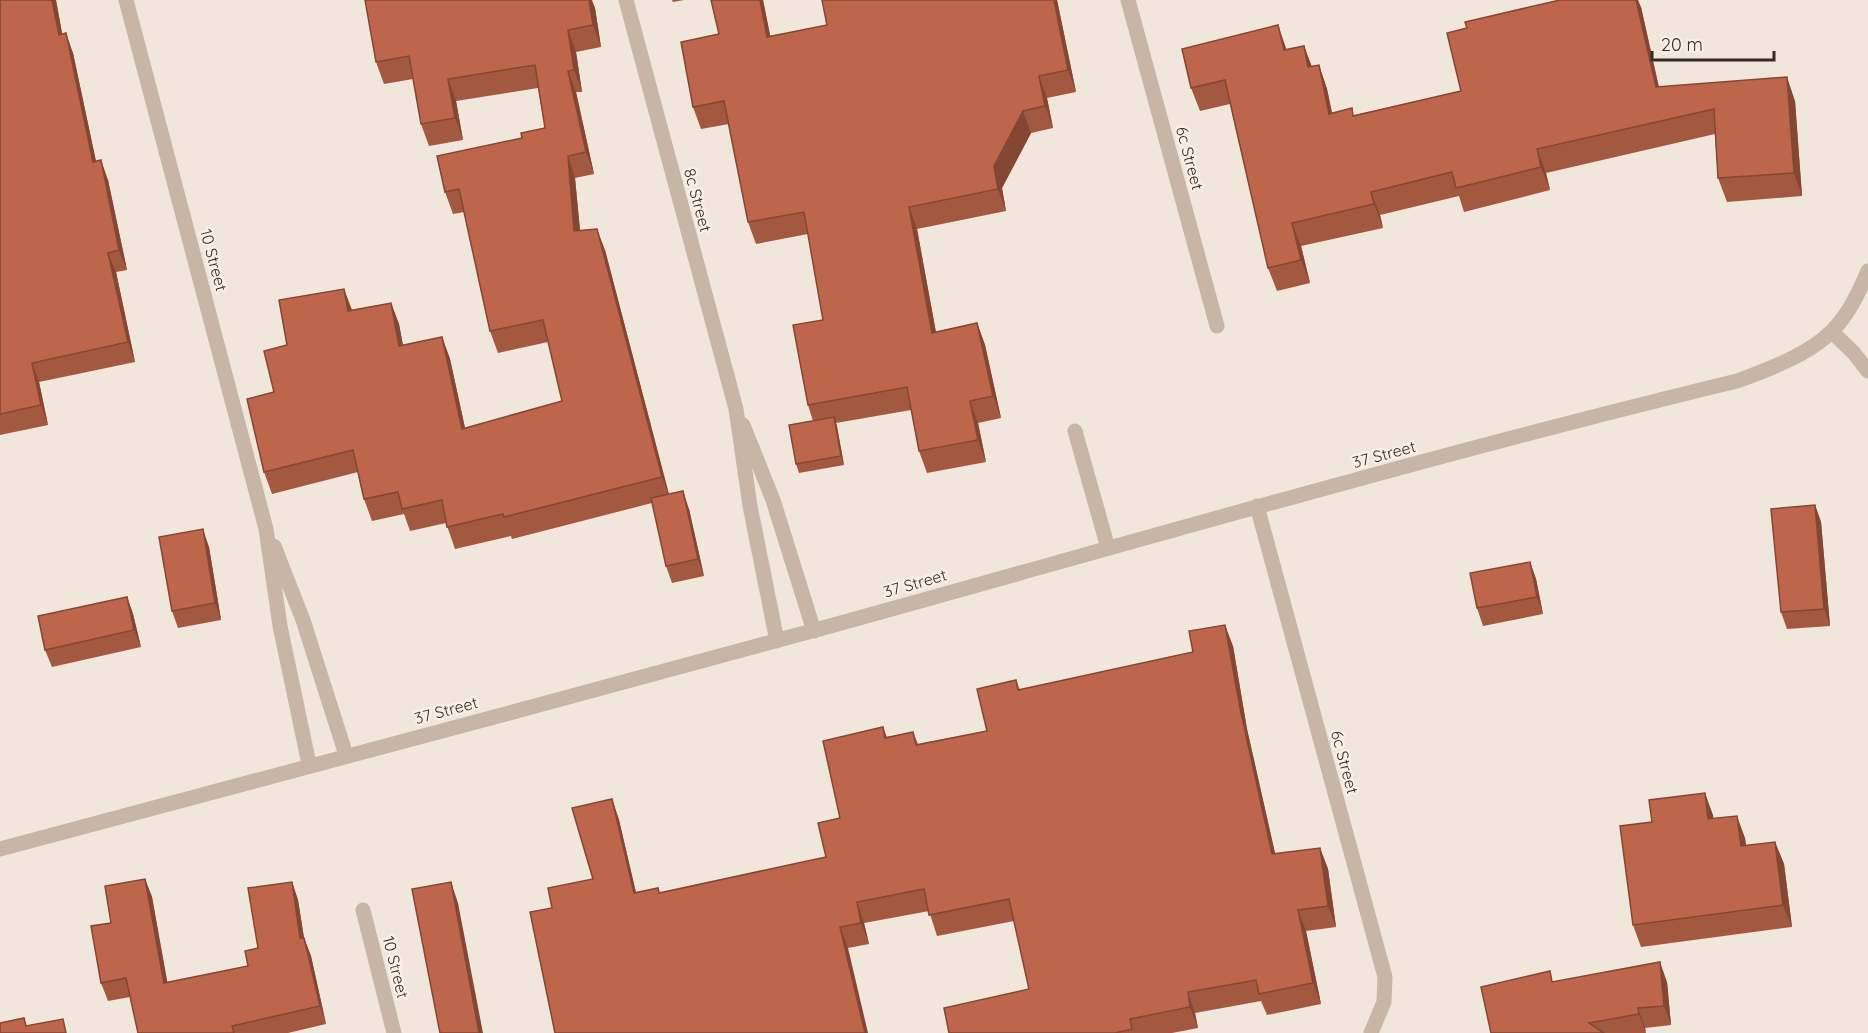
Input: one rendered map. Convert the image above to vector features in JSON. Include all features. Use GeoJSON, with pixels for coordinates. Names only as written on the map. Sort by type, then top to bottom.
{"type":"FeatureCollection","features":[{"type":"Feature","properties":{"kind":"street","name":"10 Street"},"geometry":{"type":"LineString","coordinates":[[126,0],[266,529],[280,626],[309,764]]}},
{"type":"Feature","properties":{"kind":"street","name":"8c Street"},"geometry":{"type":"LineString","coordinates":[[626,0],[736,409],[772,500],[814,630]]}},
{"type":"Feature","properties":{"kind":"street","name":"6c Street"},"geometry":{"type":"LineString","coordinates":[[1128,0],[1217,326]]}},
{"type":"Feature","properties":{"kind":"street","name":"37 Street"},"geometry":{"type":"LineString","coordinates":[[0,849],[309,764],[814,630],[1257,506],[1737,381],[1781,363],[1832,332],[1854,304],[1868,271]]}},
{"type":"Feature","properties":{"kind":"street"},"geometry":{"type":"LineString","coordinates":[[1832,332],[1853,352],[1868,371]]}},
{"type":"Feature","properties":{"kind":"street","name":"8c Street"},"geometry":{"type":"LineString","coordinates":[[736,409],[750,506],[777,640]]}},
{"type":"Feature","properties":{"kind":"street"},"geometry":{"type":"LineString","coordinates":[[1075,431],[1108,548]]}},
{"type":"Feature","properties":{"kind":"street","name":"6c Street"},"geometry":{"type":"LineString","coordinates":[[1257,506],[1385,977],[1384,1002],[1373,1030]]}},
{"type":"Feature","properties":{"kind":"street","name":"10 Street"},"geometry":{"type":"LineString","coordinates":[[266,529],[303,620],[346,755]]}},
{"type":"Feature","properties":{"kind":"street","name":"10 Street"},"geometry":{"type":"LineString","coordinates":[[363,910],[394,1033]]}},
{"type":"Feature","properties":{"kind":"building"},"geometry":{"type":"Polygon","coordinates":[[[0,0],[52,0],[59,35],[66,33],[93,162],[101,160],[119,250],[108,253],[128,342],[32,363],[41,405],[0,414],[0,0]]]}},
{"type":"Feature","properties":{"kind":"building"},"geometry":{"type":"Polygon","coordinates":[[[365,0],[589,0],[593,25],[568,30],[574,70],[568,71],[586,152],[568,156],[574,231],[597,229],[662,477],[504,517],[503,514],[447,527],[442,500],[402,509],[398,492],[364,499],[353,450],[264,472],[247,399],[274,392],[264,351],[287,345],[279,300],[344,289],[348,311],[391,303],[399,346],[442,337],[462,429],[562,401],[543,320],[490,331],[459,189],[445,192],[437,156],[522,138],[521,133],[545,128],[535,65],[448,79],[455,118],[421,124],[409,56],[376,62],[365,0]]]}},
{"type":"Feature","properties":{"kind":"building"},"geometry":{"type":"Polygon","coordinates":[[[711,0],[760,0],[767,37],[827,25],[822,0],[1054,0],[1068,70],[1039,76],[1045,106],[1023,111],[994,166],[998,189],[909,207],[932,333],[977,323],[993,396],[970,401],[978,440],[919,451],[907,387],[808,405],[793,325],[823,320],[804,212],[748,222],[724,101],[693,107],[681,42],[719,34],[711,0]]]}},
{"type":"Feature","properties":{"kind":"building"},"geometry":{"type":"Polygon","coordinates":[[[1560,0],[1636,0],[1656,87],[1787,77],[1794,173],[1718,178],[1714,109],[1537,149],[1541,167],[1456,188],[1452,172],[1371,192],[1374,204],[1292,223],[1301,260],[1268,268],[1225,80],[1191,88],[1182,49],[1278,25],[1284,50],[1304,46],[1308,67],[1319,65],[1329,114],[1352,108],[1353,116],[1461,91],[1447,33],[1467,28],[1465,22],[1560,0]]]}},
{"type":"Feature","properties":{"kind":"building"},"geometry":{"type":"Polygon","coordinates":[[[834,417],[841,456],[796,464],[789,425],[834,417]]]}},
{"type":"Feature","properties":{"kind":"building"},"geometry":{"type":"Polygon","coordinates":[[[683,491],[698,559],[666,566],[651,498],[683,491]]]}},
{"type":"Feature","properties":{"kind":"building"},"geometry":{"type":"Polygon","coordinates":[[[1815,505],[1824,609],[1781,612],[1771,509],[1815,505]]]}},
{"type":"Feature","properties":{"kind":"building"},"geometry":{"type":"Polygon","coordinates":[[[203,529],[215,603],[172,611],[159,537],[203,529]]]}},
{"type":"Feature","properties":{"kind":"building"},"geometry":{"type":"Polygon","coordinates":[[[1530,562],[1537,597],[1477,608],[1470,573],[1530,562]]]}},
{"type":"Feature","properties":{"kind":"building"},"geometry":{"type":"Polygon","coordinates":[[[127,597],[134,630],[45,650],[38,616],[127,597]]]}},
{"type":"Feature","properties":{"kind":"building"},"geometry":{"type":"Polygon","coordinates":[[[1225,625],[1240,708],[1272,854],[1320,848],[1328,906],[1298,910],[1313,983],[1259,994],[1256,980],[1188,992],[1190,1007],[1130,1019],[1132,1029],[1115,1033],[949,1033],[944,1008],[1029,989],[1009,899],[929,915],[924,889],[857,902],[861,923],[840,927],[865,1033],[555,1033],[530,912],[552,908],[548,888],[593,879],[572,808],[612,799],[634,893],[658,888],[659,893],[826,857],[818,823],[840,818],[823,741],[883,727],[885,738],[913,732],[916,745],[987,731],[977,689],[1016,680],[1018,690],[1193,652],[1189,631],[1225,625]]]}},
{"type":"Feature","properties":{"kind":"building"},"geometry":{"type":"Polygon","coordinates":[[[1705,793],[1708,819],[1737,816],[1741,846],[1775,842],[1783,905],[1633,925],[1620,826],[1652,822],[1649,800],[1705,793]]]}},
{"type":"Feature","properties":{"kind":"building"},"geometry":{"type":"Polygon","coordinates":[[[145,879],[164,983],[248,966],[245,951],[258,948],[248,888],[292,882],[300,938],[304,938],[320,1006],[232,1026],[234,1033],[138,1033],[126,978],[101,983],[91,926],[111,923],[105,886],[145,879]]]}},
{"type":"Feature","properties":{"kind":"building"},"geometry":{"type":"Polygon","coordinates":[[[451,882],[479,1033],[440,1033],[412,889],[451,882]]]}},
{"type":"Feature","properties":{"kind":"building"},"geometry":{"type":"Polygon","coordinates":[[[1660,962],[1664,1006],[1638,1008],[1639,1014],[1589,1023],[1604,1033],[1491,1033],[1481,987],[1550,971],[1552,982],[1660,962]]]}},
{"type":"Feature","properties":{"kind":"building"},"geometry":{"type":"Polygon","coordinates":[[[24,1018],[26,1026],[63,1019],[66,1033],[0,1033],[0,1023],[24,1018]]]}}]}
